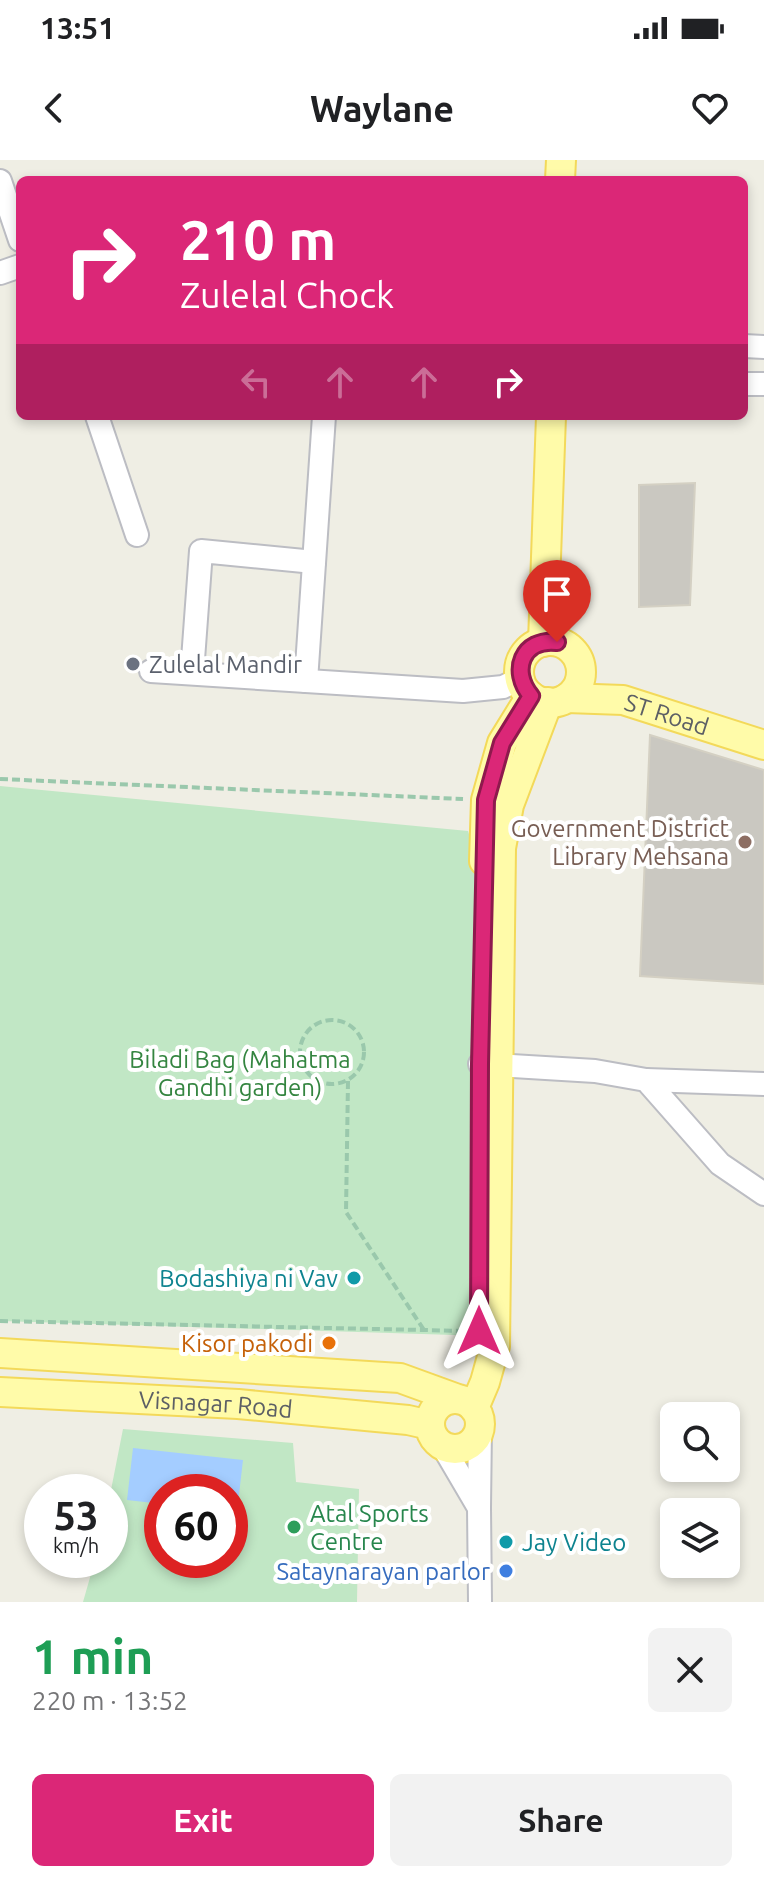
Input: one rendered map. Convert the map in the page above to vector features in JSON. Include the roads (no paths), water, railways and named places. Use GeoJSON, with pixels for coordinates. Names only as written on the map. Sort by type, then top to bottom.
{"type":"FeatureCollection","features":[{"type":"Feature","properties":{"kind":"main road"},"geometry":{"type":"LineString","coordinates":[[543,642],[551,420]]}},
{"type":"Feature","properties":{"kind":"main road"},"geometry":{"type":"LineString","coordinates":[[468,1408],[436,1406],[432,1412],[436,1435],[453,1449],[475,1439],[468,1408],[479,1331],[489,1064],[501,848],[509,805],[542,694],[522,660],[526,652],[543,642],[557,642],[570,648],[580,664],[579,683],[542,694],[502,743],[486,800],[489,1064],[495,1346],[485,1382],[468,1408]]}},
{"type":"Feature","properties":{"kind":"main road","name":"ST Road"},"geometry":{"type":"LineString","coordinates":[[581,673],[764,730]]}},
{"type":"Feature","properties":{"kind":"main road","name":"ST Road"},"geometry":{"type":"LineString","coordinates":[[542,694],[623,700],[764,745]]}},
{"type":"Feature","properties":{"kind":"main road"},"geometry":{"type":"LineString","coordinates":[[0,1353],[400,1378],[468,1408]]}},
{"type":"Feature","properties":{"kind":"main road","name":"Visnagar Road"},"geometry":{"type":"LineString","coordinates":[[0,1392],[238,1404],[408,1420],[436,1435]]}},
{"type":"Feature","properties":{"kind":"street"},"geometry":{"type":"LineString","coordinates":[[0,181],[16,228]]}},
{"type":"Feature","properties":{"kind":"street"},"geometry":{"type":"LineString","coordinates":[[98,420],[137,535]]}},
{"type":"Feature","properties":{"kind":"street"},"geometry":{"type":"LineString","coordinates":[[306,681],[324,420]]}},
{"type":"Feature","properties":{"kind":"street"},"geometry":{"type":"LineString","coordinates":[[192,673],[201,551],[314,562]]}},
{"type":"Feature","properties":{"kind":"street"},"geometry":{"type":"LineString","coordinates":[[151,671],[463,691],[503,687],[542,694]]}},
{"type":"Feature","properties":{"kind":"street"},"geometry":{"type":"LineString","coordinates":[[489,1064],[595,1071],[646,1080],[764,1084]]}},
{"type":"Feature","properties":{"kind":"street"},"geometry":{"type":"LineString","coordinates":[[646,1080],[720,1164],[764,1194]]}},
{"type":"Feature","properties":{"kind":"street"},"geometry":{"type":"LineString","coordinates":[[468,1408],[479,1508],[480,1602]]}},
{"type":"Feature","properties":{"kind":"street"},"geometry":{"type":"LineString","coordinates":[[436,1435],[479,1508]]}},
{"type":"Feature","properties":{"kind":"water"},"geometry":{"type":"Polygon","coordinates":[[[133,1448],[243,1460],[241,1474],[144,1474],[144,1502],[128,1500],[133,1448]]]}},
{"type":"Feature","properties":{"kind":"place","name":"Zulelal Mandir"},"geometry":{"type":"Point","coordinates":[133,664]}},
{"type":"Feature","properties":{"kind":"place","name":"Government District Library Mehsana"},"geometry":{"type":"Point","coordinates":[745,842]}},
{"type":"Feature","properties":{"kind":"place","name":"Bodashiya ni Vav"},"geometry":{"type":"Point","coordinates":[354,1278]}},
{"type":"Feature","properties":{"kind":"place","name":"Kisor pakodi"},"geometry":{"type":"Point","coordinates":[329,1343]}},
{"type":"Feature","properties":{"kind":"place","name":"Atal Sports Centre"},"geometry":{"type":"Point","coordinates":[294,1527]}},
{"type":"Feature","properties":{"kind":"place","name":"Jay Video"},"geometry":{"type":"Point","coordinates":[506,1542]}},
{"type":"Feature","properties":{"kind":"place","name":"Sataynarayan parlor"},"geometry":{"type":"Point","coordinates":[506,1571]}},
{"type":"Feature","properties":{"kind":"park label","name":"Biladi Bag (Mahatma Gandhi garden)"},"geometry":{"type":"Point","coordinates":[240,1073]}}]}
